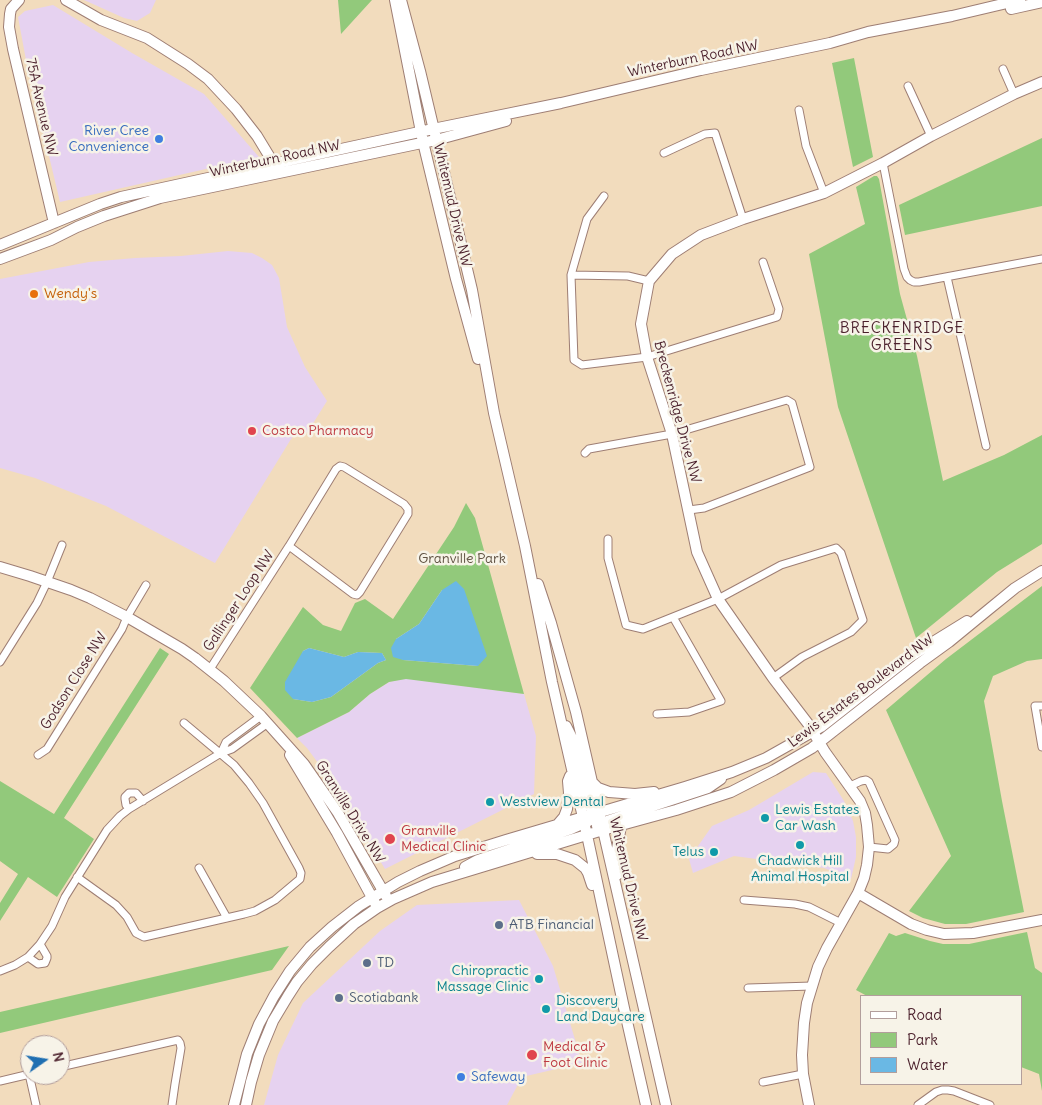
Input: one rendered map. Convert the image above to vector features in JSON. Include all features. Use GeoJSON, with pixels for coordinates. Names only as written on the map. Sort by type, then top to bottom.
{"type":"FeatureCollection","features":[{"type":"Feature","properties":{"kind":"main road","name":"75A Avenue NW"},"geometry":{"type":"LineString","coordinates":[[19,0],[11,9],[9,27],[54,223]]}},
{"type":"Feature","properties":{"kind":"main road"},"geometry":{"type":"LineString","coordinates":[[66,0],[101,20],[147,38],[201,74],[236,109],[257,136],[276,168]]}},
{"type":"Feature","properties":{"kind":"main road","name":"Whitemud Drive NW"},"geometry":{"type":"LineString","coordinates":[[394,0],[428,135],[456,279],[494,413],[526,546],[557,706],[572,770],[594,821],[616,889],[666,1105]]}},
{"type":"Feature","properties":{"kind":"main road","name":"Whitemud Drive NW"},"geometry":{"type":"LineString","coordinates":[[401,0],[420,71],[428,135]]}},
{"type":"Feature","properties":{"kind":"main road","name":"Winterburn Road NW"},"geometry":{"type":"LineString","coordinates":[[0,245],[121,197],[276,168],[539,112],[561,103],[701,70],[1020,0]]}},
{"type":"Feature","properties":{"kind":"main road","name":"Winterburn Road NW"},"geometry":{"type":"LineString","coordinates":[[985,7],[1042,2]]}},
{"type":"Feature","properties":{"kind":"main road","name":"Breckenridge Drive NW"},"geometry":{"type":"LineString","coordinates":[[809,1105],[802,1056],[804,1023],[818,967],[858,893],[866,871],[869,837],[865,813],[860,801],[825,752],[809,725],[773,678],[718,599],[697,552],[672,434],[647,357],[641,324],[650,281],[672,254],[701,236],[743,219],[824,193],[884,163],[931,136],[1042,82]]}},
{"type":"Feature","properties":{"kind":"main road","name":"Winterburn Road NW"},"geometry":{"type":"LineString","coordinates":[[0,259],[128,208],[276,168]]}},
{"type":"Feature","properties":{"kind":"main road"},"geometry":{"type":"LineString","coordinates":[[0,253],[47,232],[54,223]]}},
{"type":"Feature","properties":{"kind":"main road","name":"Whitemud Drive NW"},"geometry":{"type":"LineString","coordinates":[[526,546],[568,680],[591,781],[594,821],[587,836],[646,1105]]}},
{"type":"Feature","properties":{"kind":"main road","name":"Granville Drive NW"},"geometry":{"type":"LineString","coordinates":[[0,567],[90,598],[127,617],[170,641],[210,669],[238,693],[304,764],[324,791],[389,901]]}},
{"type":"Feature","properties":{"kind":"main road","name":"Lewis Estates Boulevard NW"},"geometry":{"type":"LineString","coordinates":[[594,821],[621,826],[731,792],[776,769],[819,743],[1016,588],[1042,571]]}},
{"type":"Feature","properties":{"kind":"main road","name":"Lewis Estates Boulevard NW"},"geometry":{"type":"LineString","coordinates":[[594,821],[766,758],[820,727],[932,642],[988,610]]}},
{"type":"Feature","properties":{"kind":"main road"},"geometry":{"type":"LineString","coordinates":[[246,1105],[252,1076],[273,1021],[297,982],[336,939],[377,908],[424,885],[587,836],[594,821],[572,738],[557,706]]}},
{"type":"Feature","properties":{"kind":"main road","name":"Granville Drive NW"},"geometry":{"type":"LineString","coordinates":[[283,741],[337,833],[377,908]]}},
{"type":"Feature","properties":{"kind":"main road"},"geometry":{"type":"LineString","coordinates":[[558,824],[564,817],[567,809],[568,781],[572,770]]}},
{"type":"Feature","properties":{"kind":"main road"},"geometry":{"type":"LineString","coordinates":[[454,875],[478,860],[594,821],[708,788],[732,772]]}},
{"type":"Feature","properties":{"kind":"main road"},"geometry":{"type":"LineString","coordinates":[[591,781],[598,788],[609,792],[635,794],[670,792]]}},
{"type":"Feature","properties":{"kind":"main road"},"geometry":{"type":"LineString","coordinates":[[234,1105],[242,1069],[253,1038],[265,1012],[282,983],[300,960],[327,932],[359,906],[383,890],[455,856],[558,824],[594,821]]}},
{"type":"Feature","properties":{"kind":"main road"},"geometry":{"type":"LineString","coordinates":[[616,889],[617,849],[621,826]]}},
{"type":"Feature","properties":{"kind":"main road"},"geometry":{"type":"LineString","coordinates":[[523,854],[557,854],[579,862],[588,873],[596,904],[604,914]]}},
{"type":"Feature","properties":{"kind":"main road"},"geometry":{"type":"LineString","coordinates":[[858,893],[911,924],[944,934],[973,933],[1042,920]]}},
{"type":"Feature","properties":{"kind":"street"},"geometry":{"type":"LineString","coordinates":[[1003,69],[1014,94]]}},
{"type":"Feature","properties":{"kind":"street"},"geometry":{"type":"LineString","coordinates":[[908,86],[931,136]]}},
{"type":"Feature","properties":{"kind":"street"},"geometry":{"type":"LineString","coordinates":[[798,110],[806,146],[824,193]]}},
{"type":"Feature","properties":{"kind":"street"},"geometry":{"type":"LineString","coordinates":[[664,153],[705,134],[715,133],[743,219]]}},
{"type":"Feature","properties":{"kind":"street"},"geometry":{"type":"LineString","coordinates":[[884,163],[905,273],[910,280],[914,282],[947,277],[1042,258]]}},
{"type":"Feature","properties":{"kind":"street"},"geometry":{"type":"LineString","coordinates":[[604,196],[587,219],[571,275],[574,360],[582,365],[647,357],[777,316],[779,309],[763,262]]}},
{"type":"Feature","properties":{"kind":"street"},"geometry":{"type":"LineString","coordinates":[[571,275],[628,276],[650,281]]}},
{"type":"Feature","properties":{"kind":"street"},"geometry":{"type":"LineString","coordinates":[[947,277],[986,446]]}},
{"type":"Feature","properties":{"kind":"street"},"geometry":{"type":"LineString","coordinates":[[584,453],[589,449],[672,434],[787,400],[792,403],[810,467],[704,508],[688,510]]}},
{"type":"Feature","properties":{"kind":"street","name":"Gallinger Loop NW"},"geometry":{"type":"LineString","coordinates":[[210,669],[336,469],[340,466],[344,467],[404,504],[408,509],[408,514],[357,594],[353,594],[289,546]]}},
{"type":"Feature","properties":{"kind":"street"},"geometry":{"type":"LineString","coordinates":[[608,539],[608,558],[626,625],[643,629],[718,599],[781,565],[836,548],[841,553],[863,620],[851,632],[802,657],[773,678]]}},
{"type":"Feature","properties":{"kind":"street"},"geometry":{"type":"LineString","coordinates":[[0,662],[33,610],[62,545]]}},
{"type":"Feature","properties":{"kind":"street","name":"Godson Close NW"},"geometry":{"type":"LineString","coordinates":[[38,755],[47,749],[122,629],[146,585]]}},
{"type":"Feature","properties":{"kind":"street"},"geometry":{"type":"LineString","coordinates":[[657,714],[690,712],[721,701],[673,617]]}},
{"type":"Feature","properties":{"kind":"street"},"geometry":{"type":"LineString","coordinates":[[1042,706],[1034,706],[1042,747]]}},
{"type":"Feature","properties":{"kind":"street"},"geometry":{"type":"LineString","coordinates":[[0,971],[28,957],[40,944],[50,930],[65,897],[77,877],[107,830],[115,821],[129,809],[221,753],[232,749],[264,720]]}},
{"type":"Feature","properties":{"kind":"street"},"geometry":{"type":"LineString","coordinates":[[77,877],[116,905],[136,933],[141,936],[150,936],[250,912],[270,903],[300,879],[301,873],[299,868],[258,797],[242,775],[221,753],[184,723]]}},
{"type":"Feature","properties":{"kind":"street"},"geometry":{"type":"LineString","coordinates":[[850,786],[866,780],[869,782],[895,840],[894,844],[888,849],[869,847]]}},
{"type":"Feature","properties":{"kind":"street"},"geometry":{"type":"LineString","coordinates":[[129,809],[126,805],[125,797],[129,793],[136,793],[143,801]]}},
{"type":"Feature","properties":{"kind":"street"},"geometry":{"type":"LineString","coordinates":[[199,868],[227,918]]}},
{"type":"Feature","properties":{"kind":"street"},"geometry":{"type":"LineString","coordinates":[[744,900],[778,902],[802,906],[821,913],[841,924]]}},
{"type":"Feature","properties":{"kind":"street"},"geometry":{"type":"LineString","coordinates":[[28,957],[38,964],[45,962],[47,956],[40,944]]}},
{"type":"Feature","properties":{"kind":"street"},"geometry":{"type":"LineString","coordinates":[[748,988],[812,986]]}},
{"type":"Feature","properties":{"kind":"street"},"geometry":{"type":"LineString","coordinates":[[70,1065],[178,1040],[181,1048],[172,1105]]}},
{"type":"Feature","properties":{"kind":"street"},"geometry":{"type":"LineString","coordinates":[[763,1082],[804,1074]]}},
{"type":"Feature","properties":{"kind":"street"},"geometry":{"type":"LineString","coordinates":[[0,1081],[20,1076]]}},
{"type":"Feature","properties":{"kind":"street"},"geometry":{"type":"LineString","coordinates":[[32,1085],[36,1105]]}},
{"type":"Feature","properties":{"kind":"street"},"geometry":{"type":"LineString","coordinates":[[918,1105],[936,1092],[948,1090],[990,1105]]}},
{"type":"Feature","properties":{"kind":"shaded area"},"geometry":{"type":"Polygon","coordinates":[[[84,0],[156,0],[150,13],[137,21],[124,18],[84,0]]]}},
{"type":"Feature","properties":{"kind":"shaded area"},"geometry":{"type":"Polygon","coordinates":[[[53,5],[204,94],[259,157],[60,202],[26,60],[18,17],[25,11],[53,5]]]}},
{"type":"Feature","properties":{"kind":"shaded area"},"geometry":{"type":"Polygon","coordinates":[[[228,251],[252,253],[272,265],[279,278],[287,327],[305,367],[327,401],[307,433],[299,426],[215,563],[106,506],[35,478],[0,468],[0,279],[89,262],[228,251]]]}},
{"type":"Feature","properties":{"kind":"shaded area"},"geometry":{"type":"Polygon","coordinates":[[[406,678],[524,694],[536,736],[534,794],[385,869],[327,775],[297,738],[349,712],[370,694],[389,682],[406,678]]]}},
{"type":"Feature","properties":{"kind":"shaded area"},"geometry":{"type":"Polygon","coordinates":[[[813,772],[826,773],[844,801],[853,821],[856,837],[856,857],[851,879],[824,868],[734,856],[693,873],[689,859],[712,826],[749,810],[813,772]]]}},
{"type":"Feature","properties":{"kind":"shaded area"},"geometry":{"type":"Polygon","coordinates":[[[519,900],[553,966],[582,1063],[522,1077],[507,1105],[264,1105],[278,1055],[303,1003],[380,931],[417,905],[519,900]]]}},
{"type":"Feature","properties":{"kind":"green space"},"geometry":{"type":"Polygon","coordinates":[[[338,0],[372,0],[341,34],[338,0]]]}},
{"type":"Feature","properties":{"kind":"green space"},"geometry":{"type":"Polygon","coordinates":[[[854,58],[873,157],[853,167],[832,63],[854,58]]]}},
{"type":"Feature","properties":{"kind":"green space"},"geometry":{"type":"Polygon","coordinates":[[[1042,138],[1042,206],[905,235],[899,205],[1042,138]]]}},
{"type":"Feature","properties":{"kind":"green space"},"geometry":{"type":"Polygon","coordinates":[[[877,176],[879,179],[900,294],[917,356],[943,481],[1004,455],[1042,435],[1042,544],[997,572],[916,638],[838,407],[809,254],[865,224],[856,187],[877,176]]]}},
{"type":"Feature","properties":{"kind":"green space","name":"Granville Park"},"geometry":{"type":"Polygon","coordinates":[[[466,503],[475,518],[524,694],[406,679],[389,682],[370,694],[349,712],[297,738],[250,688],[303,607],[323,625],[341,631],[355,603],[365,599],[393,619],[454,527],[466,503]],[[442,590],[419,624],[396,639],[403,660],[478,666],[442,590]],[[309,648],[303,651],[293,699],[312,702],[331,697],[378,663],[386,660],[382,653],[358,652],[344,657],[309,648]]]}},
{"type":"Feature","properties":{"kind":"green space"},"geometry":{"type":"Polygon","coordinates":[[[1042,586],[1042,659],[1027,661],[993,676],[984,701],[1024,912],[966,924],[945,924],[923,918],[909,911],[951,856],[886,710],[946,659],[1042,586]]]}},
{"type":"Feature","properties":{"kind":"green space"},"geometry":{"type":"Polygon","coordinates":[[[160,648],[169,654],[64,818],[94,839],[57,897],[28,877],[0,921],[0,903],[18,874],[0,861],[0,781],[54,814],[160,648]]]}},
{"type":"Feature","properties":{"kind":"green space"},"geometry":{"type":"Polygon","coordinates":[[[1027,932],[1035,968],[1042,973],[1042,1091],[1039,1074],[1022,1067],[1022,995],[865,995],[856,990],[889,933],[896,936],[905,933],[943,944],[969,944],[1027,932]]]}},
{"type":"Feature","properties":{"kind":"green space"},"geometry":{"type":"Polygon","coordinates":[[[289,946],[272,970],[0,1033],[0,1012],[289,946]]]}},
{"type":"Feature","properties":{"kind":"water"},"geometry":{"type":"Polygon","coordinates":[[[456,581],[464,589],[487,656],[478,666],[403,660],[393,657],[391,648],[396,639],[419,624],[442,590],[456,581]]]}},
{"type":"Feature","properties":{"kind":"water"},"geometry":{"type":"Polygon","coordinates":[[[309,648],[344,657],[358,652],[382,653],[386,660],[378,663],[331,697],[312,702],[293,699],[285,690],[285,682],[303,651],[309,648]]]}},
{"type":"Feature","properties":{"kind":"place","name":"River Cree Convenience"},"geometry":{"type":"Point","coordinates":[159,139]}},
{"type":"Feature","properties":{"kind":"place","name":"Wendy's"},"geometry":{"type":"Point","coordinates":[34,294]}},
{"type":"Feature","properties":{"kind":"place","name":"Costco Pharmacy"},"geometry":{"type":"Point","coordinates":[252,431]}},
{"type":"Feature","properties":{"kind":"place","name":"Westview Dental"},"geometry":{"type":"Point","coordinates":[490,802]}},
{"type":"Feature","properties":{"kind":"place","name":"Lewis Estates Car Wash"},"geometry":{"type":"Point","coordinates":[765,818]}},
{"type":"Feature","properties":{"kind":"place","name":"Granville Medical Clinic"},"geometry":{"type":"Point","coordinates":[390,839]}},
{"type":"Feature","properties":{"kind":"place","name":"Chadwick Hill Animal Hospital"},"geometry":{"type":"Point","coordinates":[800,845]}},
{"type":"Feature","properties":{"kind":"place","name":"Telus"},"geometry":{"type":"Point","coordinates":[714,852]}},
{"type":"Feature","properties":{"kind":"place","name":"ATB Financial"},"geometry":{"type":"Point","coordinates":[499,925]}},
{"type":"Feature","properties":{"kind":"place","name":"TD"},"geometry":{"type":"Point","coordinates":[367,963]}},
{"type":"Feature","properties":{"kind":"place","name":"Chiropractic Massage Clinic"},"geometry":{"type":"Point","coordinates":[539,979]}},
{"type":"Feature","properties":{"kind":"place","name":"Scotiabank"},"geometry":{"type":"Point","coordinates":[339,998]}},
{"type":"Feature","properties":{"kind":"place","name":"Discovery Land Daycare"},"geometry":{"type":"Point","coordinates":[546,1009]}},
{"type":"Feature","properties":{"kind":"place","name":"Medical & Foot Clinic"},"geometry":{"type":"Point","coordinates":[532,1055]}},
{"type":"Feature","properties":{"kind":"place","name":"Safeway"},"geometry":{"type":"Point","coordinates":[461,1077]}},
{"type":"Feature","properties":{"kind":"district","name":"BRECKENRIDGE GREENS"},"geometry":{"type":"Point","coordinates":[902,338]}}]}
